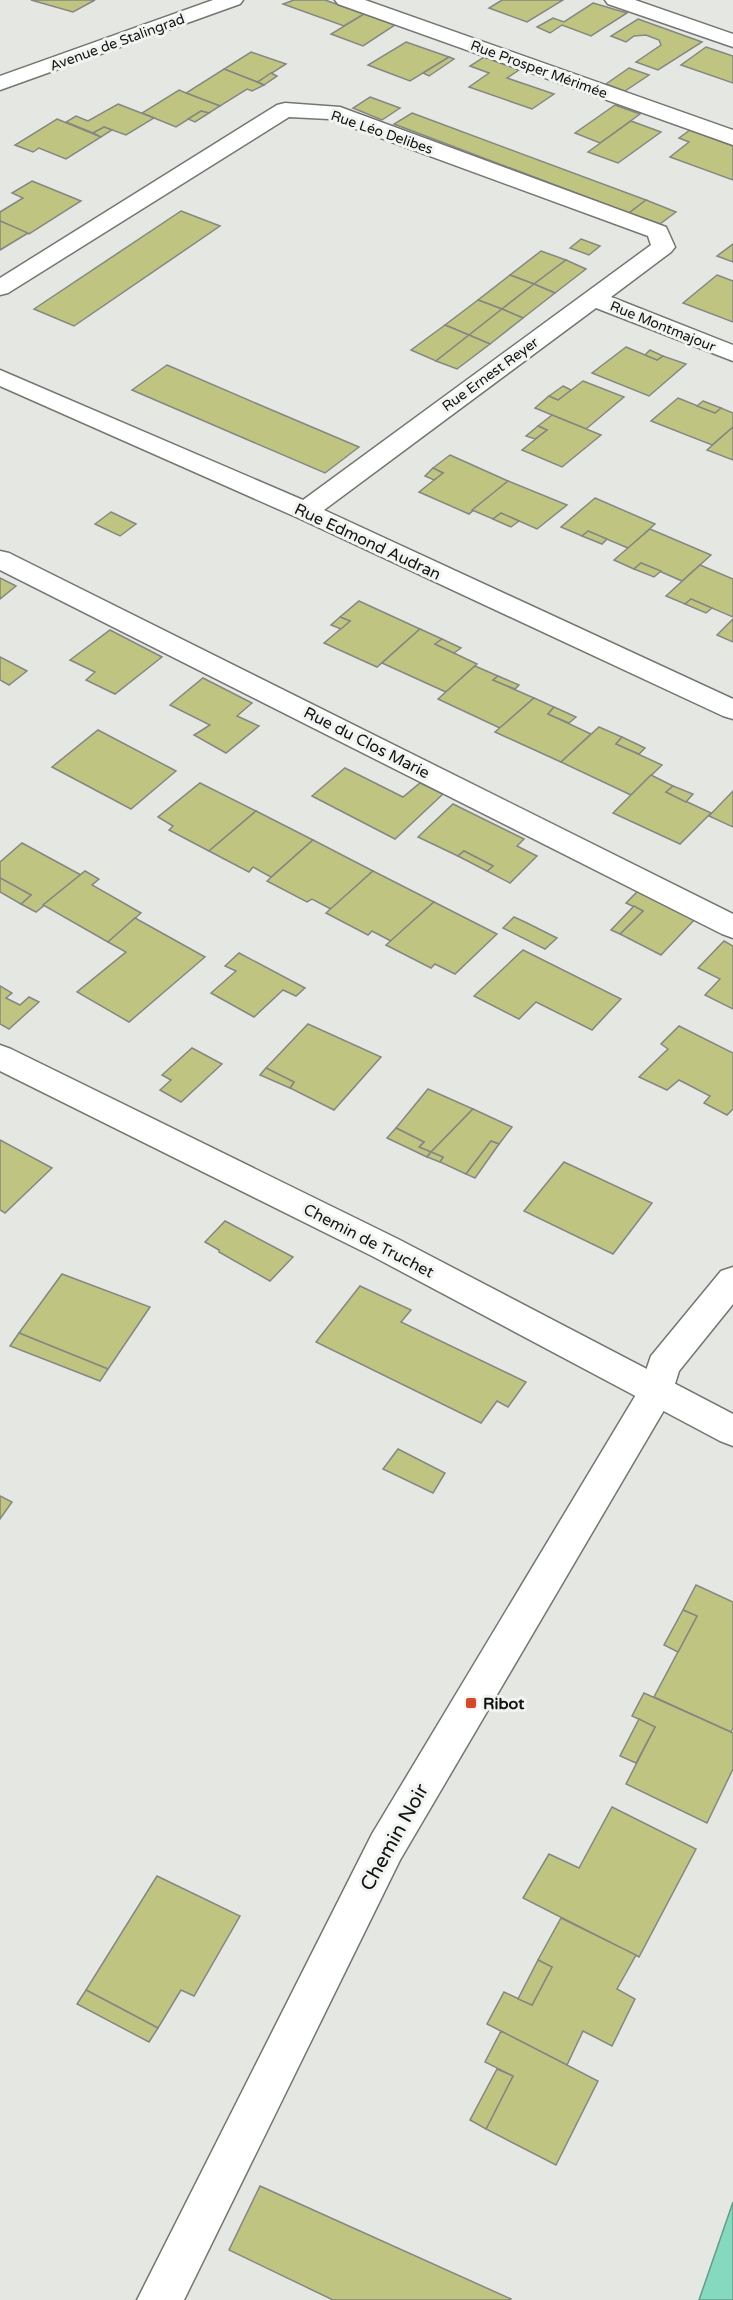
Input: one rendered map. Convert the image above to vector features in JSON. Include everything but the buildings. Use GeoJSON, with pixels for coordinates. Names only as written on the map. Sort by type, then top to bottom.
{"type":"FeatureCollection","features":[{"type":"Feature","properties":{"kind":"street","name":"Avenue de Stalingrad"},"geometry":{"type":"LineString","coordinates":[[0,83],[233,0]]}},
{"type":"Feature","properties":{"kind":"street","name":"Rue Prosper Mérimée"},"geometry":{"type":"LineString","coordinates":[[345,0],[733,138]]}},
{"type":"Feature","properties":{"kind":"street"},"geometry":{"type":"LineString","coordinates":[[615,0],[733,41]]}},
{"type":"Feature","properties":{"kind":"street","name":"Rue Léo Delibes"},"geometry":{"type":"LineString","coordinates":[[0,288],[285,110],[332,112],[658,232]]}},
{"type":"Feature","properties":{"kind":"street","name":"Rue Ernest Reyer"},"geometry":{"type":"LineString","coordinates":[[305,512],[663,247],[658,232]]}},
{"type":"Feature","properties":{"kind":"street","name":"Rue Montmajour"},"geometry":{"type":"LineString","coordinates":[[593,298],[733,354]]}},
{"type":"Feature","properties":{"kind":"street","name":"Rue Edmond Audran"},"geometry":{"type":"LineString","coordinates":[[0,377],[305,512],[733,710]]}},
{"type":"Feature","properties":{"kind":"street","name":"Rue du Clos Marie"},"geometry":{"type":"LineString","coordinates":[[0,559],[733,927]]}},
{"type":"Feature","properties":{"kind":"street","name":"Chemin de Truchet"},"geometry":{"type":"LineString","coordinates":[[0,1057],[386,1248],[733,1431]]}},
{"type":"Feature","properties":{"kind":"street","name":"Chemin Noir"},"geometry":{"type":"LineString","coordinates":[[160,2300],[386,1847],[657,1390],[663,1366],[733,1280]]}},
{"type":"Feature","properties":{"kind":"shaded area"},"geometry":{"type":"Polygon","coordinates":[[[733,2202],[733,2300],[699,2300],[733,2202]]]}},
{"type":"Feature","properties":{"kind":"place","name":"Ribot"},"geometry":{"type":"Point","coordinates":[471,1703]}}]}
